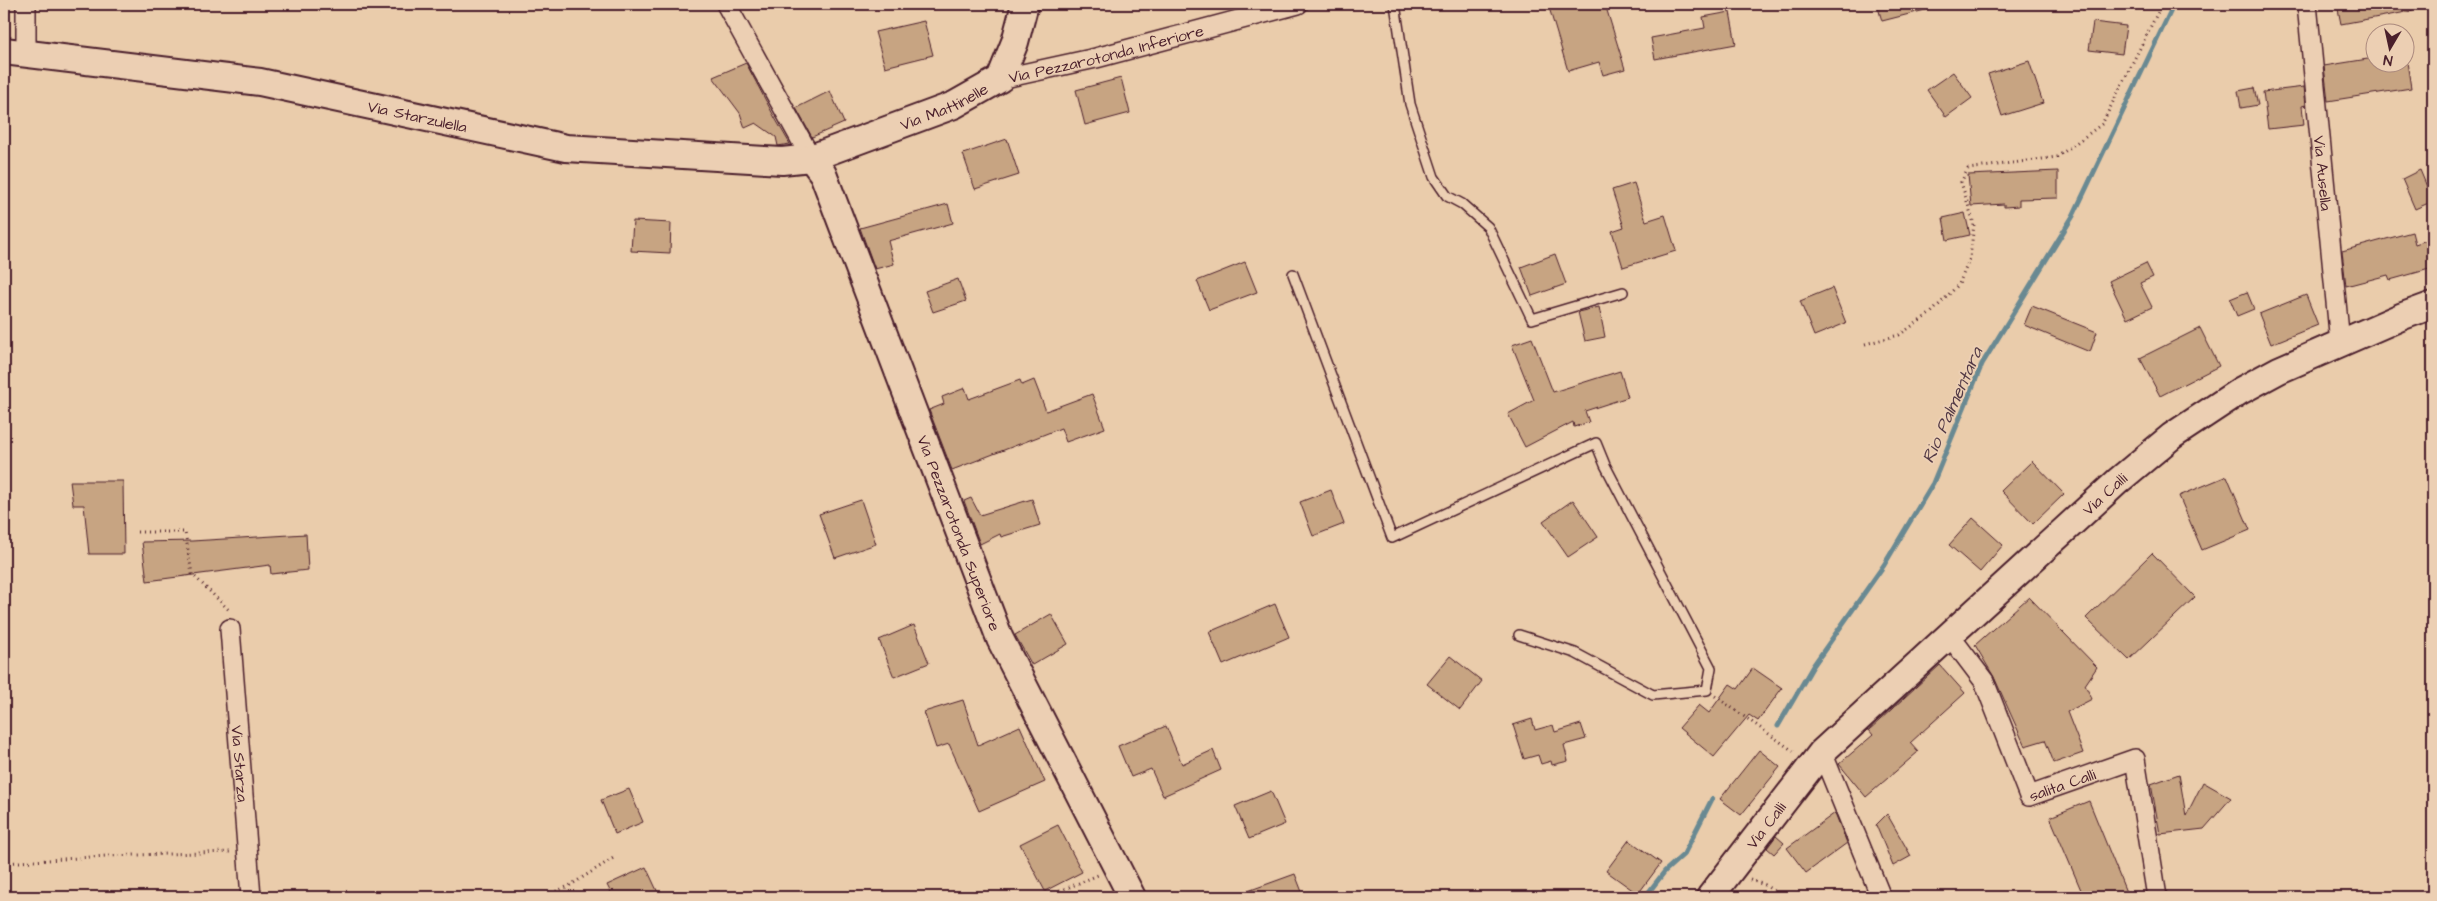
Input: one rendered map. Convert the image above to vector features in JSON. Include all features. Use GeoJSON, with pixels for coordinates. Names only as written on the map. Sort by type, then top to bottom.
{"type":"FeatureCollection","features":[{"type":"Feature","properties":{"kind":"street","name":"Via Starzulella"},"geometry":{"type":"LineString","coordinates":[[26,4],[15,51],[260,82],[566,148],[782,162],[811,158]]}},
{"type":"Feature","properties":{"kind":"street"},"geometry":{"type":"LineString","coordinates":[[726,4],[811,158]]}},
{"type":"Feature","properties":{"kind":"street","name":"Via Mattinelle"},"geometry":{"type":"LineString","coordinates":[[811,158],[954,105],[1000,79],[1015,42],[1025,4]]}},
{"type":"Feature","properties":{"kind":"street","name":"Via Pezzarotonda Inferiore"},"geometry":{"type":"LineString","coordinates":[[1000,79],[1096,58],[1298,4]]}},
{"type":"Feature","properties":{"kind":"street","name":"Via Ausella"},"geometry":{"type":"LineString","coordinates":[[2307,4],[2340,343]]}},
{"type":"Feature","properties":{"kind":"street","name":"Via Pezzarotonda Superiore"},"geometry":{"type":"LineString","coordinates":[[811,158],[823,174],[1000,639],[1132,897]]}},
{"type":"Feature","properties":{"kind":"street","name":"Via Calli"},"geometry":{"type":"LineString","coordinates":[[1710,897],[1817,758],[2118,481],[2172,436],[2240,391],[2340,343],[2433,305]]}},
{"type":"Feature","properties":{"kind":"street","name":"Via Starza"},"geometry":{"type":"LineString","coordinates":[[230,629],[251,897]]}},
{"type":"Feature","properties":{"kind":"street","name":"salita Calli"},"geometry":{"type":"LineString","coordinates":[[1950,636],[1984,681],[2029,796],[2135,759],[2157,897]]}},
{"type":"Feature","properties":{"kind":"street"},"geometry":{"type":"LineString","coordinates":[[1817,758],[1881,897]]}},
{"type":"Feature","properties":{"kind":"lane"},"geometry":{"type":"LineString","coordinates":[[1395,4],[1410,104],[1434,177],[1447,196],[1462,204],[1488,227],[1532,319],[1623,292]]}},
{"type":"Feature","properties":{"kind":"lane"},"geometry":{"type":"LineString","coordinates":[[1293,274],[1392,538],[1596,443],[1605,465],[1711,668],[1707,690],[1653,695],[1575,653],[1518,635]]}},
{"type":"Feature","properties":{"kind":"path"},"geometry":{"type":"LineString","coordinates":[[1865,344],[1899,334],[1931,313],[1959,284],[1970,258],[1974,224],[1961,182],[1968,169],[2057,157],[2102,124],[2162,4]]}},
{"type":"Feature","properties":{"kind":"path"},"geometry":{"type":"LineString","coordinates":[[137,532],[185,532],[192,574],[230,610],[230,629]]}},
{"type":"Feature","properties":{"kind":"path"},"geometry":{"type":"LineString","coordinates":[[1707,690],[1817,758]]}},
{"type":"Feature","properties":{"kind":"path"},"geometry":{"type":"LineString","coordinates":[[4,863],[106,856],[248,852]]}},
{"type":"Feature","properties":{"kind":"path"},"geometry":{"type":"LineString","coordinates":[[542,897],[569,886],[615,857]]}},
{"type":"Feature","properties":{"kind":"path"},"geometry":{"type":"LineString","coordinates":[[1046,897],[1117,866]]}},
{"type":"Feature","properties":{"kind":"path"},"geometry":{"type":"LineString","coordinates":[[1728,874],[1765,885],[1782,897]]}},
{"type":"Feature","properties":{"kind":"building"},"geometry":{"type":"Polygon","coordinates":[[[1548,4],[1605,4],[1625,69],[1603,75],[1599,62],[1568,71],[1548,4]]]}},
{"type":"Feature","properties":{"kind":"building"},"geometry":{"type":"Polygon","coordinates":[[[1877,4],[1929,4],[1929,9],[1882,21],[1877,4]]]}},
{"type":"Feature","properties":{"kind":"building"},"geometry":{"type":"Polygon","coordinates":[[[2337,4],[2411,4],[2412,11],[2341,24],[2337,4]]]}},
{"type":"Feature","properties":{"kind":"building"},"geometry":{"type":"Polygon","coordinates":[[[1730,12],[1736,44],[1655,59],[1651,38],[1705,28],[1703,17],[1730,12]]]}},
{"type":"Feature","properties":{"kind":"building"},"geometry":{"type":"Polygon","coordinates":[[[924,21],[933,55],[885,67],[875,32],[924,21]]]}},
{"type":"Feature","properties":{"kind":"building"},"geometry":{"type":"Polygon","coordinates":[[[2093,22],[2126,26],[2122,54],[2089,50],[2093,22]]]}},
{"type":"Feature","properties":{"kind":"building"},"geometry":{"type":"Polygon","coordinates":[[[2364,60],[2364,72],[2409,72],[2411,88],[2328,101],[2324,66],[2364,60]]]}},
{"type":"Feature","properties":{"kind":"building"},"geometry":{"type":"Polygon","coordinates":[[[2029,61],[2043,103],[2002,116],[1988,74],[2029,61]]]}},
{"type":"Feature","properties":{"kind":"building"},"geometry":{"type":"Polygon","coordinates":[[[746,63],[790,144],[778,146],[776,137],[756,123],[745,128],[740,113],[713,77],[746,63]]]}},
{"type":"Feature","properties":{"kind":"building"},"geometry":{"type":"Polygon","coordinates":[[[1953,72],[1972,98],[1946,117],[1927,90],[1953,72]]]}},
{"type":"Feature","properties":{"kind":"building"},"geometry":{"type":"Polygon","coordinates":[[[1121,78],[1130,113],[1085,125],[1076,90],[1121,78]]]}},
{"type":"Feature","properties":{"kind":"building"},"geometry":{"type":"Polygon","coordinates":[[[2304,87],[2306,105],[2302,106],[2304,125],[2268,129],[2263,92],[2304,87]]]}},
{"type":"Feature","properties":{"kind":"building"},"geometry":{"type":"Polygon","coordinates":[[[2254,88],[2258,105],[2241,108],[2238,91],[2254,88]]]}},
{"type":"Feature","properties":{"kind":"building"},"geometry":{"type":"Polygon","coordinates":[[[830,91],[844,123],[812,137],[796,108],[830,91]]]}},
{"type":"Feature","properties":{"kind":"building"},"geometry":{"type":"Polygon","coordinates":[[[1007,139],[1019,175],[975,189],[963,154],[1007,139]]]}},
{"type":"Feature","properties":{"kind":"building"},"geometry":{"type":"Polygon","coordinates":[[[2420,170],[2433,201],[2415,209],[2402,179],[2420,170]]]}},
{"type":"Feature","properties":{"kind":"building"},"geometry":{"type":"Polygon","coordinates":[[[2058,171],[2058,198],[2019,199],[2019,206],[2004,207],[2004,204],[1971,206],[1968,175],[2058,171]]]}},
{"type":"Feature","properties":{"kind":"building"},"geometry":{"type":"Polygon","coordinates":[[[1634,183],[1646,221],[1665,215],[1676,251],[1623,267],[1612,231],[1624,227],[1612,190],[1634,183]]]}},
{"type":"Feature","properties":{"kind":"building"},"geometry":{"type":"Polygon","coordinates":[[[948,204],[953,223],[888,241],[894,264],[875,269],[860,228],[948,204]]]}},
{"type":"Feature","properties":{"kind":"building"},"geometry":{"type":"Polygon","coordinates":[[[1965,213],[1970,235],[1947,240],[1943,218],[1965,213]]]}},
{"type":"Feature","properties":{"kind":"building"},"geometry":{"type":"Polygon","coordinates":[[[633,221],[671,223],[670,253],[631,251],[633,221]]]}},
{"type":"Feature","properties":{"kind":"building"},"geometry":{"type":"Polygon","coordinates":[[[2412,232],[2415,244],[2433,238],[2433,268],[2390,280],[2388,275],[2346,286],[2342,251],[2412,232]]]}},
{"type":"Feature","properties":{"kind":"building"},"geometry":{"type":"Polygon","coordinates":[[[1555,254],[1566,284],[1532,296],[1521,267],[1555,254]]]}},
{"type":"Feature","properties":{"kind":"building"},"geometry":{"type":"Polygon","coordinates":[[[1245,262],[1257,292],[1209,310],[1197,281],[1245,262]]]}},
{"type":"Feature","properties":{"kind":"building"},"geometry":{"type":"Polygon","coordinates":[[[2146,263],[2153,277],[2140,283],[2152,307],[2127,319],[2109,281],[2146,263]]]}},
{"type":"Feature","properties":{"kind":"building"},"geometry":{"type":"Polygon","coordinates":[[[958,279],[966,301],[933,312],[925,291],[958,279]]]}},
{"type":"Feature","properties":{"kind":"building"},"geometry":{"type":"Polygon","coordinates":[[[1832,288],[1846,323],[1814,336],[1800,301],[1832,288]]]}},
{"type":"Feature","properties":{"kind":"building"},"geometry":{"type":"Polygon","coordinates":[[[2247,292],[2254,309],[2237,316],[2230,299],[2247,292]]]}},
{"type":"Feature","properties":{"kind":"building"},"geometry":{"type":"Polygon","coordinates":[[[2306,295],[2318,325],[2271,344],[2259,314],[2306,295]]]}},
{"type":"Feature","properties":{"kind":"building"},"geometry":{"type":"Polygon","coordinates":[[[2032,306],[2097,332],[2090,352],[2024,325],[2032,306]]]}},
{"type":"Feature","properties":{"kind":"building"},"geometry":{"type":"Polygon","coordinates":[[[1599,307],[1605,337],[1585,341],[1578,312],[1599,307]]]}},
{"type":"Feature","properties":{"kind":"building"},"geometry":{"type":"Polygon","coordinates":[[[2200,328],[2219,366],[2160,396],[2140,358],[2200,328]]]}},
{"type":"Feature","properties":{"kind":"building"},"geometry":{"type":"Polygon","coordinates":[[[1532,338],[1553,392],[1620,371],[1628,397],[1585,411],[1589,422],[1574,427],[1573,422],[1525,447],[1508,414],[1534,400],[1512,345],[1532,338]]]}},
{"type":"Feature","properties":{"kind":"building"},"geometry":{"type":"Polygon","coordinates":[[[1020,380],[1022,385],[1034,380],[1046,411],[1092,394],[1105,428],[1066,442],[1061,428],[952,470],[929,410],[944,404],[942,397],[965,388],[969,399],[1020,380]]]}},
{"type":"Feature","properties":{"kind":"building"},"geometry":{"type":"Polygon","coordinates":[[[2032,461],[2064,494],[2033,524],[2001,491],[2032,461]]]}},
{"type":"Feature","properties":{"kind":"building"},"geometry":{"type":"Polygon","coordinates":[[[2227,476],[2250,530],[2202,550],[2179,496],[2227,476]]]}},
{"type":"Feature","properties":{"kind":"building"},"geometry":{"type":"Polygon","coordinates":[[[70,481],[123,481],[124,554],[89,554],[84,505],[73,505],[70,481]]]}},
{"type":"Feature","properties":{"kind":"building"},"geometry":{"type":"Polygon","coordinates":[[[1331,490],[1344,524],[1313,536],[1300,502],[1331,490]]]}},
{"type":"Feature","properties":{"kind":"building"},"geometry":{"type":"Polygon","coordinates":[[[971,498],[980,515],[1032,499],[1040,525],[1001,537],[1000,534],[980,544],[964,501],[971,498]]]}},
{"type":"Feature","properties":{"kind":"building"},"geometry":{"type":"Polygon","coordinates":[[[861,500],[876,544],[835,558],[819,514],[861,500]]]}},
{"type":"Feature","properties":{"kind":"building"},"geometry":{"type":"Polygon","coordinates":[[[1573,500],[1598,537],[1568,557],[1543,521],[1573,500]]]}},
{"type":"Feature","properties":{"kind":"building"},"geometry":{"type":"Polygon","coordinates":[[[1973,518],[2003,545],[1980,572],[1949,545],[1973,518]]]}},
{"type":"Feature","properties":{"kind":"building"},"geometry":{"type":"Polygon","coordinates":[[[306,534],[308,570],[271,574],[270,565],[147,581],[142,542],[306,534]]]}},
{"type":"Feature","properties":{"kind":"building"},"geometry":{"type":"Polygon","coordinates":[[[2152,553],[2195,597],[2129,660],[2086,618],[2152,553]]]}},
{"type":"Feature","properties":{"kind":"building"},"geometry":{"type":"Polygon","coordinates":[[[2029,597],[2097,667],[2085,685],[2092,699],[2067,712],[2083,753],[2054,763],[2045,740],[2025,746],[1994,677],[1975,645],[2029,597]]]}},
{"type":"Feature","properties":{"kind":"building"},"geometry":{"type":"Polygon","coordinates":[[[1275,604],[1289,637],[1223,665],[1209,632],[1275,604]]]}},
{"type":"Feature","properties":{"kind":"building"},"geometry":{"type":"Polygon","coordinates":[[[1051,614],[1068,644],[1032,665],[1015,635],[1051,614]]]}},
{"type":"Feature","properties":{"kind":"building"},"geometry":{"type":"Polygon","coordinates":[[[914,625],[929,663],[894,677],[879,640],[914,625]]]}},
{"type":"Feature","properties":{"kind":"building"},"geometry":{"type":"Polygon","coordinates":[[[1450,656],[1482,681],[1460,710],[1427,684],[1450,656]]]}},
{"type":"Feature","properties":{"kind":"building"},"geometry":{"type":"Polygon","coordinates":[[[1940,665],[1965,693],[1910,743],[1918,752],[1866,797],[1839,764],[1873,735],[1869,730],[1940,665]]]}},
{"type":"Feature","properties":{"kind":"building"},"geometry":{"type":"Polygon","coordinates":[[[1753,668],[1782,688],[1758,721],[1749,715],[1714,757],[1679,728],[1699,705],[1709,713],[1730,684],[1738,689],[1753,668]]]}},
{"type":"Feature","properties":{"kind":"building"},"geometry":{"type":"Polygon","coordinates":[[[963,700],[978,745],[1020,726],[1045,782],[979,811],[949,744],[936,748],[924,712],[963,700]]]}},
{"type":"Feature","properties":{"kind":"building"},"geometry":{"type":"Polygon","coordinates":[[[1532,719],[1535,730],[1553,725],[1555,732],[1581,724],[1586,739],[1564,745],[1568,761],[1552,765],[1551,761],[1541,764],[1538,755],[1524,759],[1513,725],[1532,719]]]}},
{"type":"Feature","properties":{"kind":"building"},"geometry":{"type":"Polygon","coordinates":[[[1166,726],[1182,764],[1213,750],[1221,770],[1163,796],[1151,769],[1131,777],[1118,746],[1166,726]]]}},
{"type":"Feature","properties":{"kind":"building"},"geometry":{"type":"Polygon","coordinates":[[[1759,750],[1780,767],[1741,815],[1720,799],[1759,750]]]}},
{"type":"Feature","properties":{"kind":"building"},"geometry":{"type":"Polygon","coordinates":[[[2179,774],[2186,816],[2203,782],[2231,798],[2204,829],[2160,834],[2151,784],[2179,774]]]}},
{"type":"Feature","properties":{"kind":"building"},"geometry":{"type":"Polygon","coordinates":[[[629,789],[643,822],[615,834],[601,800],[629,789]]]}},
{"type":"Feature","properties":{"kind":"building"},"geometry":{"type":"Polygon","coordinates":[[[1271,791],[1285,824],[1249,839],[1235,806],[1271,791]]]}},
{"type":"Feature","properties":{"kind":"building"},"geometry":{"type":"Polygon","coordinates":[[[2089,801],[2128,897],[2084,897],[2050,817],[2089,801]]]}},
{"type":"Feature","properties":{"kind":"building"},"geometry":{"type":"Polygon","coordinates":[[[1835,813],[1847,843],[1806,873],[1787,848],[1835,813]]]}},
{"type":"Feature","properties":{"kind":"building"},"geometry":{"type":"Polygon","coordinates":[[[1887,814],[1911,856],[1893,866],[1876,825],[1887,814]]]}},
{"type":"Feature","properties":{"kind":"building"},"geometry":{"type":"Polygon","coordinates":[[[1058,825],[1082,872],[1045,891],[1020,844],[1058,825]]]}},
{"type":"Feature","properties":{"kind":"building"},"geometry":{"type":"Polygon","coordinates":[[[1776,836],[1784,843],[1774,854],[1767,848],[1776,836]]]}},
{"type":"Feature","properties":{"kind":"building"},"geometry":{"type":"Polygon","coordinates":[[[1629,840],[1661,863],[1638,894],[1606,871],[1629,840]]]}},
{"type":"Feature","properties":{"kind":"building"},"geometry":{"type":"Polygon","coordinates":[[[646,867],[660,897],[613,897],[607,885],[646,867]]]}},
{"type":"Feature","properties":{"kind":"building"},"geometry":{"type":"Polygon","coordinates":[[[1295,874],[1304,897],[1237,897],[1237,895],[1295,874]]]}},
{"type":"Feature","properties":{"kind":"waterway","name":"Rio Palmentara"},"geometry":{"type":"LineString","coordinates":[[1778,726],[1813,666],[1884,565],[1933,483],[1982,364],[2073,216],[2174,4]]}},
{"type":"Feature","properties":{"kind":"waterway","name":"Rio Palmentara"},"geometry":{"type":"LineString","coordinates":[[1645,897],[1665,871],[1684,854],[1712,799]]}}]}
